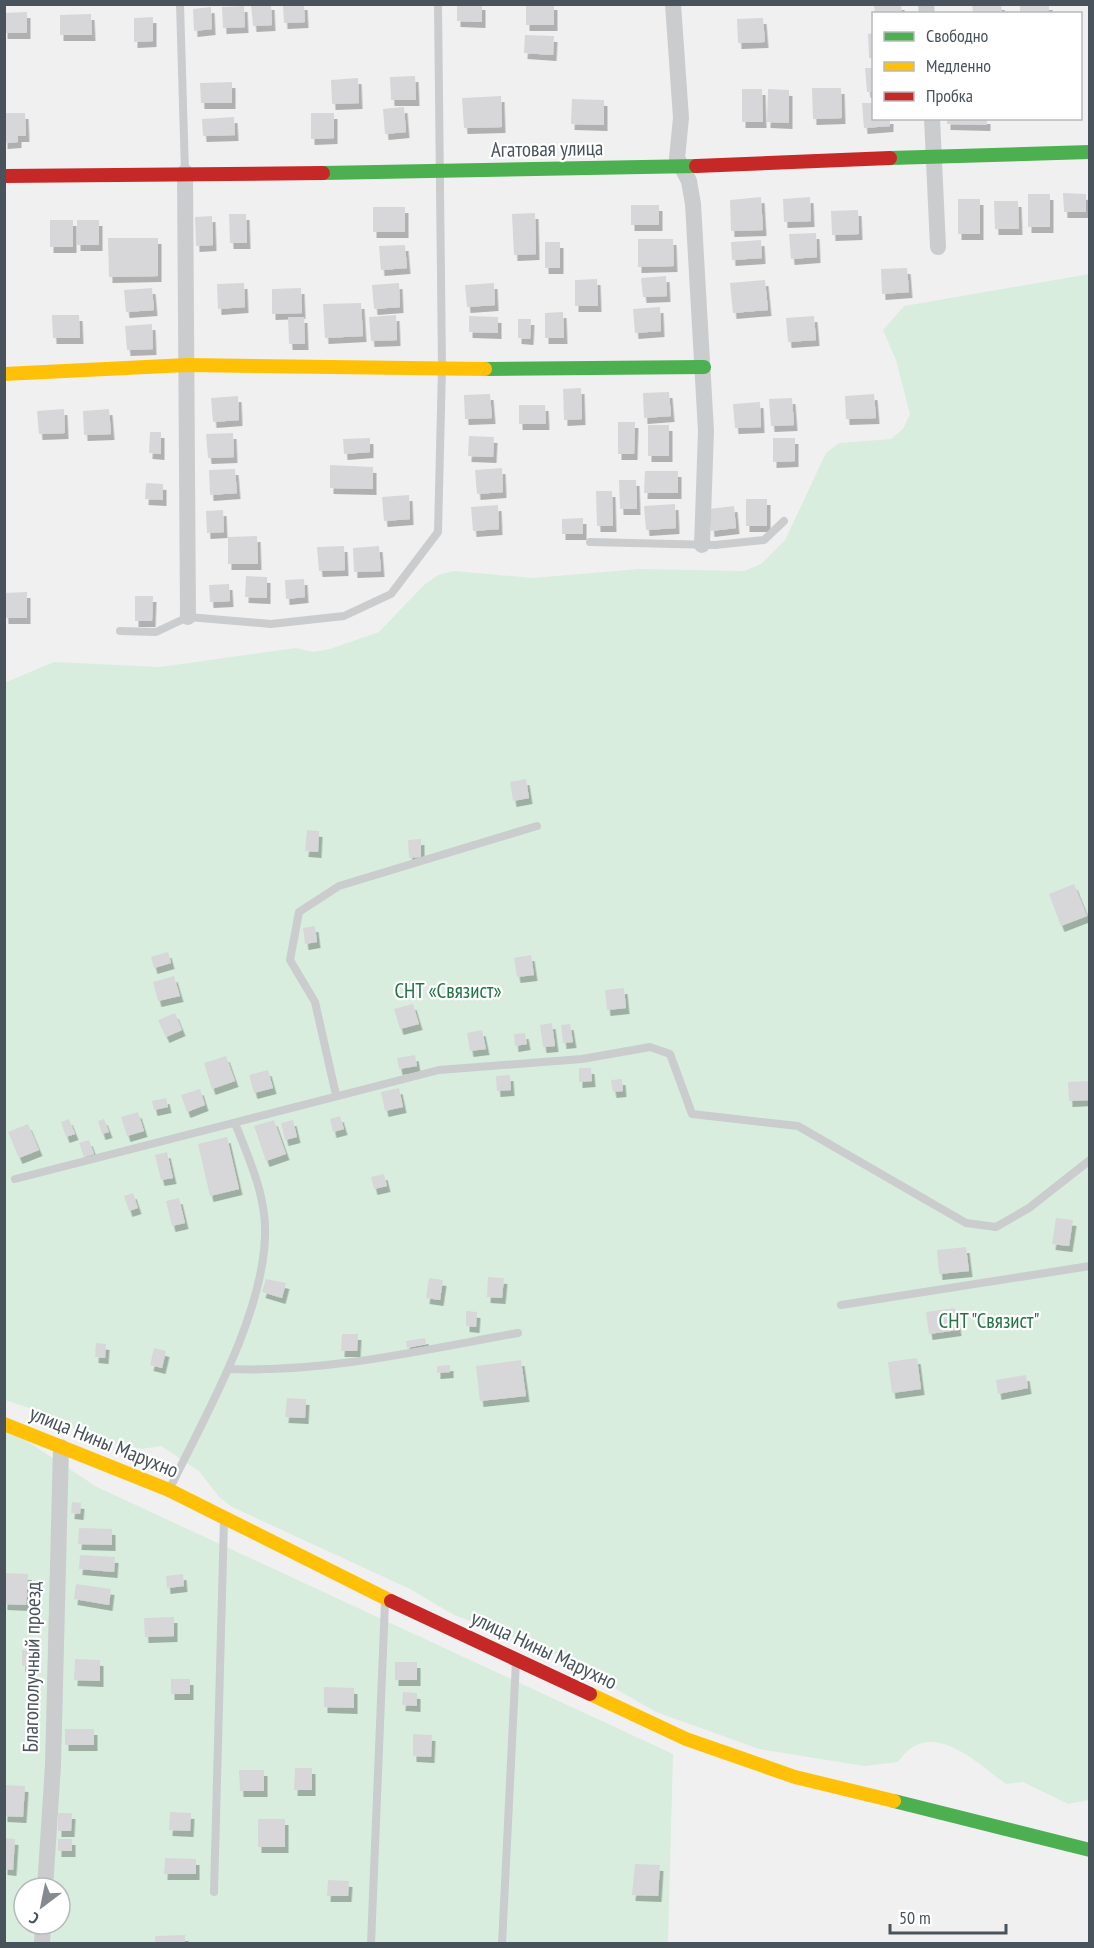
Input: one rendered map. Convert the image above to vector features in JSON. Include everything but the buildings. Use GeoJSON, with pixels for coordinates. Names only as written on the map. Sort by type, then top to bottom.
{"type":"FeatureCollection","features":[{"type":"Feature","properties":{"kind":"street"},"geometry":{"type":"LineString","coordinates":[[673,4],[681,118],[681,134],[676,151],[677,158],[690,181],[693,204],[704,366],[706,431],[702,545]]}},
{"type":"Feature","properties":{"kind":"street"},"geometry":{"type":"LineString","coordinates":[[932,120],[938,247]]}},
{"type":"Feature","properties":{"kind":"street","name":"Агатовая улица"},"geometry":{"type":"LineString","coordinates":[[4,176],[683,167],[934,155],[1089,152]]}},
{"type":"Feature","properties":{"kind":"street"},"geometry":{"type":"LineString","coordinates":[[185,172],[188,617]]}},
{"type":"Feature","properties":{"kind":"street"},"geometry":{"type":"LineString","coordinates":[[4,374],[187,365],[541,370],[704,366]]}},
{"type":"Feature","properties":{"kind":"street","name":"улица Нины Марухно"},"geometry":{"type":"LineString","coordinates":[[4,1424],[169,1490],[516,1661],[686,1740],[795,1777],[1089,1850]]}},
{"type":"Feature","properties":{"kind":"street","name":"Благополучный проезд"},"geometry":{"type":"LineString","coordinates":[[46,1876],[53,1764],[62,1447]]}},
{"type":"Feature","properties":{"kind":"lane"},"geometry":{"type":"LineString","coordinates":[[180,4],[185,172]]}},
{"type":"Feature","properties":{"kind":"lane"},"geometry":{"type":"LineString","coordinates":[[120,632],[156,632],[188,617],[271,624],[344,616],[391,594],[438,532],[442,368],[438,172],[438,4]]}},
{"type":"Feature","properties":{"kind":"lane"},"geometry":{"type":"LineString","coordinates":[[590,542],[702,545],[764,540],[784,521]]}},
{"type":"Feature","properties":{"kind":"lane"},"geometry":{"type":"LineString","coordinates":[[336,1095],[315,1002],[290,960],[299,912],[339,886],[537,826]]}},
{"type":"Feature","properties":{"kind":"lane"},"geometry":{"type":"LineString","coordinates":[[15,1179],[439,1070],[582,1059],[650,1047],[670,1054],[692,1113],[798,1126],[966,1223],[996,1227],[1029,1208],[1089,1160]]}},
{"type":"Feature","properties":{"kind":"lane"},"geometry":{"type":"LineString","coordinates":[[169,1490],[228,1369],[259,1281],[266,1236],[258,1182],[235,1123]]}},
{"type":"Feature","properties":{"kind":"lane"},"geometry":{"type":"LineString","coordinates":[[841,1305],[1089,1266]]}},
{"type":"Feature","properties":{"kind":"lane"},"geometry":{"type":"LineString","coordinates":[[228,1369],[274,1371],[360,1361],[518,1333]]}},
{"type":"Feature","properties":{"kind":"lane"},"geometry":{"type":"LineString","coordinates":[[214,1892],[224,1517]]}},
{"type":"Feature","properties":{"kind":"lane"},"geometry":{"type":"LineString","coordinates":[[370,1944],[386,1598]]}},
{"type":"Feature","properties":{"kind":"lane"},"geometry":{"type":"LineString","coordinates":[[502,1944],[516,1661]]}},
{"type":"Feature","properties":{"kind":"green space"},"geometry":{"type":"Polygon","coordinates":[[[1089,274],[1089,1800],[1068,1804],[1023,1782],[1006,1784],[966,1755],[952,1747],[938,1743],[924,1743],[911,1749],[898,1762],[864,1766],[759,1749],[656,1712],[548,1650],[454,1615],[410,1589],[232,1507],[219,1497],[199,1471],[161,1446],[142,1449],[93,1439],[50,1415],[5,1400],[4,683],[54,662],[160,667],[296,648],[313,652],[330,649],[379,632],[424,585],[438,575],[454,571],[533,578],[639,569],[744,571],[761,564],[785,540],[826,453],[839,443],[891,439],[903,429],[910,414],[896,360],[883,330],[904,306],[1089,274]]]}},
{"type":"Feature","properties":{"kind":"green space"},"geometry":{"type":"Polygon","coordinates":[[[4,1426],[97,1487],[673,1754],[668,1943],[5,1943],[4,1426]]]}},
{"type":"Feature","properties":{"kind":"traffic: fast"},"geometry":{"type":"LineString","coordinates":[[890,158],[1090,152]]}},
{"type":"Feature","properties":{"kind":"traffic: fast"},"geometry":{"type":"LineString","coordinates":[[323,173],[696,166]]}},
{"type":"Feature","properties":{"kind":"traffic: fast"},"geometry":{"type":"LineString","coordinates":[[485,369],[704,367]]}},
{"type":"Feature","properties":{"kind":"traffic: fast"},"geometry":{"type":"LineString","coordinates":[[894,1801],[1090,1850]]}},
{"type":"Feature","properties":{"kind":"traffic: slow"},"geometry":{"type":"LineString","coordinates":[[4,374],[187,365],[485,369]]}},
{"type":"Feature","properties":{"kind":"traffic: slow"},"geometry":{"type":"LineString","coordinates":[[4,1424],[169,1490],[391,1601]]}},
{"type":"Feature","properties":{"kind":"traffic: slow"},"geometry":{"type":"LineString","coordinates":[[590,1694],[686,1739],[795,1777],[894,1801]]}},
{"type":"Feature","properties":{"kind":"traffic: jam"},"geometry":{"type":"LineString","coordinates":[[696,166],[890,158]]}},
{"type":"Feature","properties":{"kind":"traffic: jam"},"geometry":{"type":"LineString","coordinates":[[4,176],[323,173]]}},
{"type":"Feature","properties":{"kind":"traffic: jam"},"geometry":{"type":"LineString","coordinates":[[391,1601],[590,1694]]}},
{"type":"Feature","properties":{"kind":"park label","name":"СНТ «Связист»"},"geometry":{"type":"Point","coordinates":[448,991]}},
{"type":"Feature","properties":{"kind":"park label","name":"СНТ \"Связист\""},"geometry":{"type":"Point","coordinates":[989,1321]}}]}
